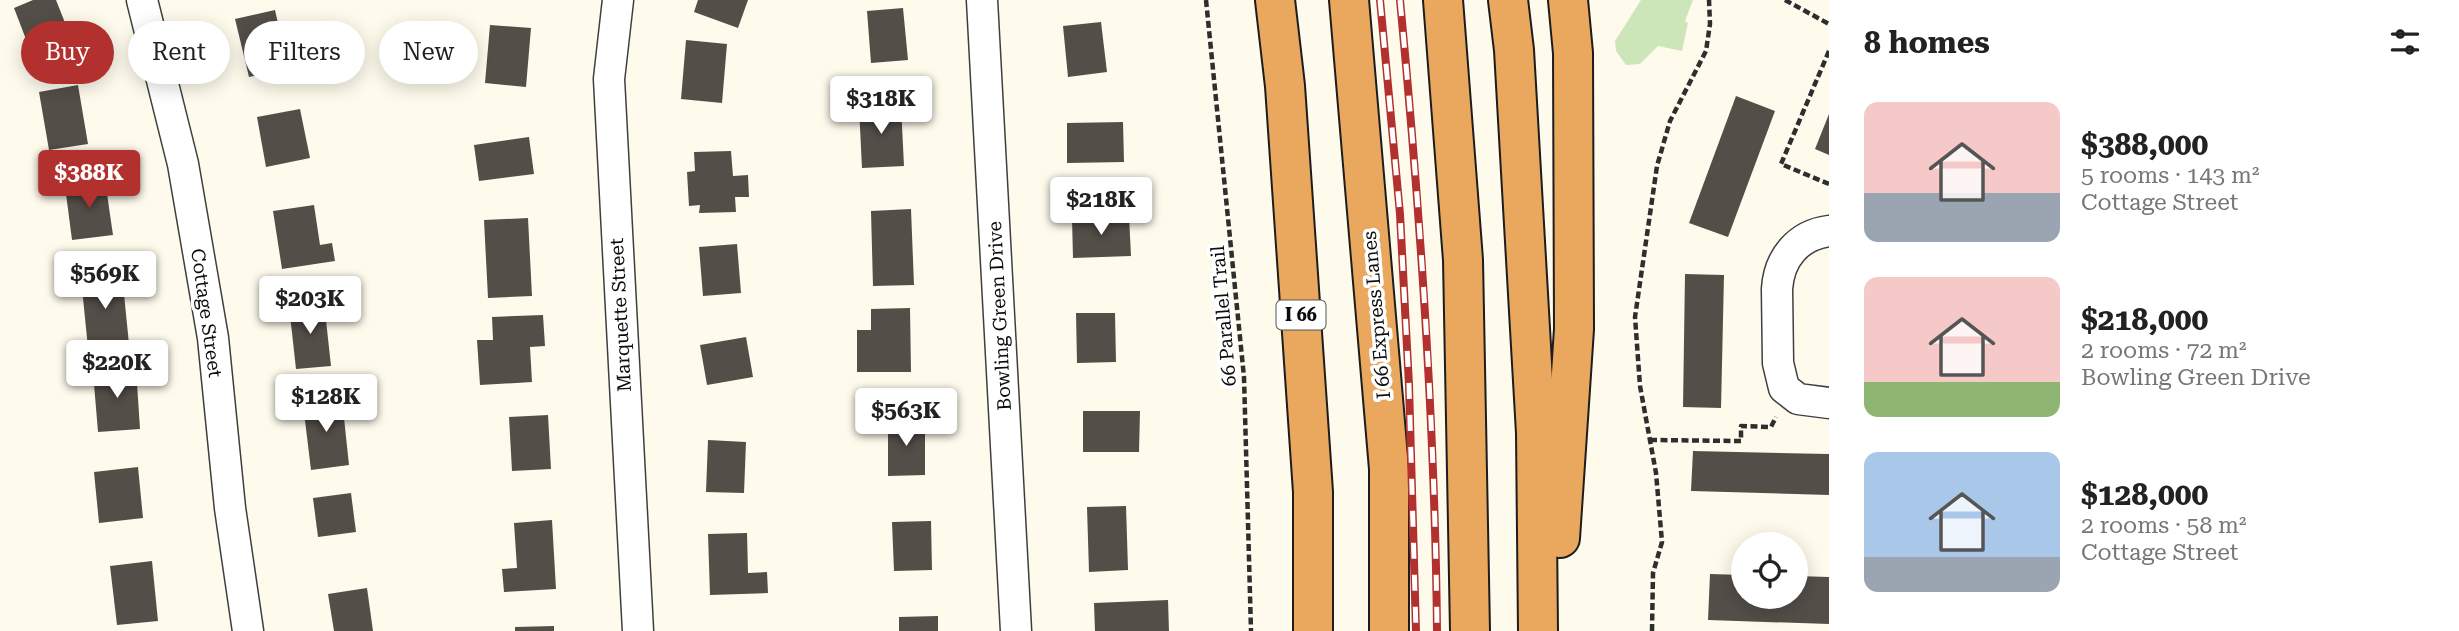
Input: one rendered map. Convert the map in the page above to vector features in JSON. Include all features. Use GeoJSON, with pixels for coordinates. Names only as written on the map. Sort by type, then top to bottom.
{"type":"FeatureCollection","features":[{"type":"Feature","properties":{"kind":"highway","name":"I 66"},"geometry":{"type":"LineString","coordinates":[[1275,0],[1286,86],[1313,492],[1313,631]]}},
{"type":"Feature","properties":{"kind":"highway","name":"I 66 Express Lanes"},"geometry":{"type":"LineString","coordinates":[[1349,0],[1389,469],[1389,631]]}},
{"type":"Feature","properties":{"kind":"highway"},"geometry":{"type":"LineString","coordinates":[[1443,0],[1462,260],[1470,631]]}},
{"type":"Feature","properties":{"kind":"highway"},"geometry":{"type":"LineString","coordinates":[[1508,0],[1514,50],[1536,433],[1538,631]]}},
{"type":"Feature","properties":{"kind":"highway"},"geometry":{"type":"LineString","coordinates":[[1554,631],[1574,328],[1573,53],[1569,0]]}},
{"type":"Feature","properties":{"kind":"street","name":"Cottage Street"},"geometry":{"type":"LineString","coordinates":[[142,0],[183,163],[213,338],[230,508],[248,631]]}},
{"type":"Feature","properties":{"kind":"street","name":"Marquette Street"},"geometry":{"type":"LineString","coordinates":[[618,0],[609,79],[638,631]]}},
{"type":"Feature","properties":{"kind":"street","name":"Bowling Green Drive"},"geometry":{"type":"LineString","coordinates":[[982,0],[1016,631]]}},
{"type":"Feature","properties":{"kind":"street"},"geometry":{"type":"LineString","coordinates":[[1829,231],[1805,238],[1797,244],[1784,260],[1778,279],[1780,380],[1797,399],[1829,403]]}},
{"type":"Feature","properties":{"kind":"path","name":"66 Parallel Trail"},"geometry":{"type":"LineString","coordinates":[[1206,0],[1244,377],[1251,631]]}},
{"type":"Feature","properties":{"kind":"path"},"geometry":{"type":"LineString","coordinates":[[1652,631],[1653,573],[1662,542],[1656,473],[1640,386],[1635,317],[1657,166],[1671,121],[1706,51],[1710,24],[1709,0]]}},
{"type":"Feature","properties":{"kind":"path"},"geometry":{"type":"LineString","coordinates":[[1785,0],[1829,24]]}},
{"type":"Feature","properties":{"kind":"path"},"geometry":{"type":"LineString","coordinates":[[1829,51],[1781,164],[1829,184]]}},
{"type":"Feature","properties":{"kind":"path"},"geometry":{"type":"LineString","coordinates":[[1650,440],[1741,441],[1741,426],[1771,426],[1789,393]]}},
{"type":"Feature","properties":{"kind":"green space"},"geometry":{"type":"Polygon","coordinates":[[[1641,0],[1693,0],[1685,21],[1688,23],[1682,51],[1658,46],[1640,64],[1626,65],[1616,51],[1615,41],[1641,0]]]}},
{"type":"Feature","properties":{"kind":"building"},"geometry":{"type":"Polygon","coordinates":[[[33,0],[56,0],[64,21],[21,21],[21,26],[14,8],[33,0]]]}},
{"type":"Feature","properties":{"kind":"building"},"geometry":{"type":"Polygon","coordinates":[[[698,0],[748,0],[738,28],[694,12],[698,0]]]}},
{"type":"Feature","properties":{"kind":"building"},"geometry":{"type":"Polygon","coordinates":[[[903,8],[908,60],[871,63],[867,11],[903,8]]]}},
{"type":"Feature","properties":{"kind":"building"},"geometry":{"type":"Polygon","coordinates":[[[275,10],[277,21],[244,21],[244,56],[235,19],[275,10]]]}},
{"type":"Feature","properties":{"kind":"building"},"geometry":{"type":"Polygon","coordinates":[[[1101,22],[1107,72],[1068,77],[1063,26],[1101,22]]]}},
{"type":"Feature","properties":{"kind":"building"},"geometry":{"type":"Polygon","coordinates":[[[490,25],[531,28],[526,87],[485,83],[490,25]]]}},
{"type":"Feature","properties":{"kind":"building"},"geometry":{"type":"Polygon","coordinates":[[[686,40],[727,44],[722,103],[681,99],[686,40]]]}},
{"type":"Feature","properties":{"kind":"building"},"geometry":{"type":"Polygon","coordinates":[[[78,85],[88,144],[49,150],[39,92],[78,85]]]}},
{"type":"Feature","properties":{"kind":"building"},"geometry":{"type":"Polygon","coordinates":[[[1736,96],[1775,111],[1728,237],[1689,223],[1736,96]]]}},
{"type":"Feature","properties":{"kind":"building"},"geometry":{"type":"Polygon","coordinates":[[[901,105],[904,166],[862,168],[859,107],[901,105]]]}},
{"type":"Feature","properties":{"kind":"building"},"geometry":{"type":"Polygon","coordinates":[[[300,109],[310,158],[266,167],[257,117],[300,109]]]}},
{"type":"Feature","properties":{"kind":"building"},"geometry":{"type":"Polygon","coordinates":[[[1829,114],[1829,155],[1815,149],[1829,114]]]}},
{"type":"Feature","properties":{"kind":"building"},"geometry":{"type":"Polygon","coordinates":[[[1123,122],[1124,162],[1067,163],[1067,123],[1123,122]]]}},
{"type":"Feature","properties":{"kind":"building"},"geometry":{"type":"Polygon","coordinates":[[[529,137],[534,174],[479,181],[474,145],[529,137]]]}},
{"type":"Feature","properties":{"kind":"building"},"geometry":{"type":"Polygon","coordinates":[[[731,151],[733,176],[748,175],[749,197],[735,197],[736,212],[699,213],[700,205],[689,206],[687,172],[695,171],[694,152],[731,151]]]}},
{"type":"Feature","properties":{"kind":"building"},"geometry":{"type":"Polygon","coordinates":[[[105,180],[113,235],[72,240],[65,186],[105,180]]]}},
{"type":"Feature","properties":{"kind":"building"},"geometry":{"type":"Polygon","coordinates":[[[314,205],[320,245],[332,243],[335,261],[282,269],[273,211],[314,205]]]}},
{"type":"Feature","properties":{"kind":"building"},"geometry":{"type":"Polygon","coordinates":[[[911,209],[914,285],[873,286],[871,211],[911,209]]]}},
{"type":"Feature","properties":{"kind":"building"},"geometry":{"type":"Polygon","coordinates":[[[1129,216],[1131,256],[1073,258],[1072,218],[1129,216]]]}},
{"type":"Feature","properties":{"kind":"building"},"geometry":{"type":"Polygon","coordinates":[[[528,218],[532,296],[488,298],[484,220],[528,218]]]}},
{"type":"Feature","properties":{"kind":"building"},"geometry":{"type":"Polygon","coordinates":[[[737,244],[741,293],[703,296],[699,247],[737,244]]]}},
{"type":"Feature","properties":{"kind":"building"},"geometry":{"type":"Polygon","coordinates":[[[122,274],[129,344],[88,348],[81,278],[122,274]]]}},
{"type":"Feature","properties":{"kind":"building"},"geometry":{"type":"Polygon","coordinates":[[[1685,274],[1724,275],[1721,408],[1683,407],[1685,274]]]}},
{"type":"Feature","properties":{"kind":"building"},"geometry":{"type":"Polygon","coordinates":[[[324,302],[331,366],[296,369],[289,306],[324,302]]]}},
{"type":"Feature","properties":{"kind":"building"},"geometry":{"type":"Polygon","coordinates":[[[910,308],[911,372],[857,372],[857,330],[871,330],[871,309],[910,308]]]}},
{"type":"Feature","properties":{"kind":"building"},"geometry":{"type":"Polygon","coordinates":[[[1076,313],[1115,313],[1116,362],[1077,363],[1076,313]]]}},
{"type":"Feature","properties":{"kind":"building"},"geometry":{"type":"Polygon","coordinates":[[[543,315],[545,346],[530,347],[532,382],[480,385],[477,340],[493,340],[492,317],[543,315]]]}},
{"type":"Feature","properties":{"kind":"building"},"geometry":{"type":"Polygon","coordinates":[[[746,337],[753,377],[707,385],[700,345],[746,337]]]}},
{"type":"Feature","properties":{"kind":"building"},"geometry":{"type":"Polygon","coordinates":[[[136,368],[140,429],[98,432],[93,372],[136,368]]]}},
{"type":"Feature","properties":{"kind":"building"},"geometry":{"type":"Polygon","coordinates":[[[342,399],[349,465],[311,470],[303,404],[342,399]]]}},
{"type":"Feature","properties":{"kind":"building"},"geometry":{"type":"Polygon","coordinates":[[[1083,411],[1140,411],[1139,452],[1083,452],[1083,411]]]}},
{"type":"Feature","properties":{"kind":"building"},"geometry":{"type":"Polygon","coordinates":[[[548,415],[551,469],[512,471],[509,417],[548,415]]]}},
{"type":"Feature","properties":{"kind":"building"},"geometry":{"type":"Polygon","coordinates":[[[888,420],[925,420],[925,475],[888,476],[888,420]]]}},
{"type":"Feature","properties":{"kind":"building"},"geometry":{"type":"Polygon","coordinates":[[[708,440],[746,442],[744,493],[706,492],[708,440]]]}},
{"type":"Feature","properties":{"kind":"building"},"geometry":{"type":"Polygon","coordinates":[[[1693,451],[1829,454],[1829,495],[1691,491],[1693,451]]]}},
{"type":"Feature","properties":{"kind":"building"},"geometry":{"type":"Polygon","coordinates":[[[138,467],[143,518],[99,523],[94,472],[138,467]]]}},
{"type":"Feature","properties":{"kind":"building"},"geometry":{"type":"Polygon","coordinates":[[[351,493],[356,532],[318,537],[313,498],[351,493]]]}},
{"type":"Feature","properties":{"kind":"building"},"geometry":{"type":"Polygon","coordinates":[[[1126,506],[1128,570],[1089,572],[1087,507],[1126,506]]]}},
{"type":"Feature","properties":{"kind":"building"},"geometry":{"type":"Polygon","coordinates":[[[552,520],[556,589],[504,592],[502,569],[517,568],[514,523],[552,520]]]}},
{"type":"Feature","properties":{"kind":"building"},"geometry":{"type":"Polygon","coordinates":[[[931,521],[932,570],[894,571],[892,522],[931,521]]]}},
{"type":"Feature","properties":{"kind":"building"},"geometry":{"type":"Polygon","coordinates":[[[747,533],[748,573],[767,572],[768,593],[710,595],[708,534],[747,533]]]}},
{"type":"Feature","properties":{"kind":"building"},"geometry":{"type":"Polygon","coordinates":[[[152,561],[158,621],[117,625],[110,566],[152,561]]]}},
{"type":"Feature","properties":{"kind":"building"},"geometry":{"type":"Polygon","coordinates":[[[1710,574],[1731,575],[1731,609],[1808,609],[1808,576],[1829,577],[1829,624],[1708,620],[1710,574]]]}},
{"type":"Feature","properties":{"kind":"building"},"geometry":{"type":"Polygon","coordinates":[[[367,588],[373,631],[334,631],[328,594],[367,588]]]}},
{"type":"Feature","properties":{"kind":"building"},"geometry":{"type":"Polygon","coordinates":[[[1168,600],[1169,631],[1095,631],[1094,603],[1168,600]]]}},
{"type":"Feature","properties":{"kind":"building"},"geometry":{"type":"Polygon","coordinates":[[[938,616],[938,631],[899,631],[899,617],[938,616]]]}},
{"type":"Feature","properties":{"kind":"building"},"geometry":{"type":"Polygon","coordinates":[[[554,626],[554,631],[515,631],[515,627],[554,626]]]}},
{"type":"Feature","properties":{"kind":"railway"},"geometry":{"type":"LineString","coordinates":[[1380,0],[1400,214],[1409,385],[1416,631]]}},
{"type":"Feature","properties":{"kind":"railway"},"geometry":{"type":"LineString","coordinates":[[1400,0],[1425,315],[1437,631]]}}]}
